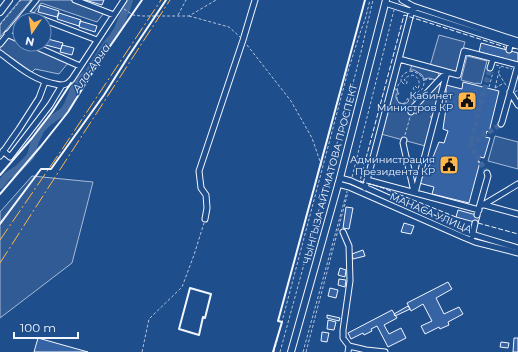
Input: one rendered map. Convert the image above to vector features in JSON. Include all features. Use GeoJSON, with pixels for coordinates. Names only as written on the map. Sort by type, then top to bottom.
{"type":"FeatureCollection","features":[{"type":"Feature","properties":{"kind":"main road"},"geometry":{"type":"LineString","coordinates":[[1,9],[9,0]]}},
{"type":"Feature","properties":{"kind":"main road","name":"ЧЫНГЫЗА АЙТМАТОВА ПРОСПЕКТ"},"geometry":{"type":"LineString","coordinates":[[291,352],[339,181],[386,2]]}},
{"type":"Feature","properties":{"kind":"street"},"geometry":{"type":"LineString","coordinates":[[27,12],[36,0]]}},
{"type":"Feature","properties":{"kind":"street"},"geometry":{"type":"LineString","coordinates":[[75,0],[114,15]]}},
{"type":"Feature","properties":{"kind":"street"},"geometry":{"type":"LineString","coordinates":[[0,53],[29,74],[45,82],[62,85],[68,83],[124,0]]}},
{"type":"Feature","properties":{"kind":"street"},"geometry":{"type":"LineString","coordinates":[[205,220],[207,208],[206,195],[201,188],[199,170],[255,0]]}},
{"type":"Feature","properties":{"kind":"street"},"geometry":{"type":"LineString","coordinates":[[402,0],[413,8]]}},
{"type":"Feature","properties":{"kind":"street"},"geometry":{"type":"LineString","coordinates":[[386,2],[413,8],[511,41],[518,46]]}},
{"type":"Feature","properties":{"kind":"street"},"geometry":{"type":"LineString","coordinates":[[365,188],[413,8]]}},
{"type":"Feature","properties":{"kind":"street"},"geometry":{"type":"LineString","coordinates":[[52,23],[97,40]]}},
{"type":"Feature","properties":{"kind":"street"},"geometry":{"type":"LineString","coordinates":[[0,44],[12,28]]}},
{"type":"Feature","properties":{"kind":"street"},"geometry":{"type":"LineString","coordinates":[[7,34],[12,36]]}},
{"type":"Feature","properties":{"kind":"street"},"geometry":{"type":"LineString","coordinates":[[511,41],[518,41]]}},
{"type":"Feature","properties":{"kind":"street"},"geometry":{"type":"LineString","coordinates":[[509,50],[511,41]]}},
{"type":"Feature","properties":{"kind":"street"},"geometry":{"type":"LineString","coordinates":[[399,59],[458,75],[464,51],[493,66],[506,61],[518,65],[512,92],[501,124]]}},
{"type":"Feature","properties":{"kind":"street"},"geometry":{"type":"LineString","coordinates":[[48,52],[80,66]]}},
{"type":"Feature","properties":{"kind":"street"},"geometry":{"type":"LineString","coordinates":[[411,112],[447,72]]}},
{"type":"Feature","properties":{"kind":"street"},"geometry":{"type":"LineString","coordinates":[[415,193],[447,72]]}},
{"type":"Feature","properties":{"kind":"street"},"geometry":{"type":"LineString","coordinates":[[45,82],[39,98],[2,154],[10,157],[50,105],[62,85]]}},
{"type":"Feature","properties":{"kind":"street"},"geometry":{"type":"LineString","coordinates":[[512,92],[518,106]]}},
{"type":"Feature","properties":{"kind":"street"},"geometry":{"type":"LineString","coordinates":[[404,140],[403,144],[415,193]]}},
{"type":"Feature","properties":{"kind":"street"},"geometry":{"type":"LineString","coordinates":[[367,180],[415,193],[478,213],[482,204],[488,176],[487,173]]}},
{"type":"Feature","properties":{"kind":"street","name":"МАНАСА УЛИЦА"},"geometry":{"type":"LineString","coordinates":[[339,181],[411,215],[472,238],[518,253]]}},
{"type":"Feature","properties":{"kind":"street","name":"МАНАСА УЛИЦА"},"geometry":{"type":"LineString","coordinates":[[339,181],[351,181],[472,238],[518,248]]}},
{"type":"Feature","properties":{"kind":"street"},"geometry":{"type":"LineString","coordinates":[[482,204],[518,184]]}},
{"type":"Feature","properties":{"kind":"street"},"geometry":{"type":"LineString","coordinates":[[482,204],[518,214]]}},
{"type":"Feature","properties":{"kind":"street"},"geometry":{"type":"LineString","coordinates":[[472,238],[475,223]]}},
{"type":"Feature","properties":{"kind":"street"},"geometry":{"type":"LineString","coordinates":[[343,232],[349,246],[350,281],[343,338],[348,349],[385,352]]}},
{"type":"Feature","properties":{"kind":"path"},"geometry":{"type":"LineString","coordinates":[[0,26],[21,0]]}},
{"type":"Feature","properties":{"kind":"path"},"geometry":{"type":"LineString","coordinates":[[178,16],[186,0]]}},
{"type":"Feature","properties":{"kind":"path"},"geometry":{"type":"LineString","coordinates":[[190,16],[216,0]]}},
{"type":"Feature","properties":{"kind":"path"},"geometry":{"type":"LineString","coordinates":[[274,352],[348,71],[370,0]]}},
{"type":"Feature","properties":{"kind":"path"},"geometry":{"type":"LineString","coordinates":[[280,352],[348,103],[373,0]]}},
{"type":"Feature","properties":{"kind":"path"},"geometry":{"type":"LineString","coordinates":[[120,7],[133,15],[190,16],[229,27],[243,40],[291,101],[312,138],[322,169]]}},
{"type":"Feature","properties":{"kind":"path"},"geometry":{"type":"LineString","coordinates":[[408,72],[410,62]]}},
{"type":"Feature","properties":{"kind":"path"},"geometry":{"type":"LineString","coordinates":[[489,87],[493,66],[500,66],[513,71]]}},
{"type":"Feature","properties":{"kind":"path"},"geometry":{"type":"LineString","coordinates":[[500,66],[495,88],[504,83]]}},
{"type":"Feature","properties":{"kind":"path"},"geometry":{"type":"LineString","coordinates":[[414,71],[418,73],[424,81],[423,88],[417,92],[414,98],[408,98],[407,102],[400,103],[397,100],[399,93],[397,89],[401,82],[401,78],[408,72],[414,71]]}},
{"type":"Feature","properties":{"kind":"path"},"geometry":{"type":"LineString","coordinates":[[498,73],[512,92],[518,90]]}},
{"type":"Feature","properties":{"kind":"path"},"geometry":{"type":"LineString","coordinates":[[401,82],[406,84],[407,81],[404,80],[406,77],[410,75],[416,76],[420,81],[420,86],[418,88],[414,87],[413,89],[417,92]]}},
{"type":"Feature","properties":{"kind":"path"},"geometry":{"type":"LineString","coordinates":[[424,81],[431,79],[437,82]]}},
{"type":"Feature","properties":{"kind":"path"},"geometry":{"type":"LineString","coordinates":[[404,140],[411,112]]}},
{"type":"Feature","properties":{"kind":"path"},"geometry":{"type":"LineString","coordinates":[[303,352],[346,193],[349,187]]}},
{"type":"Feature","properties":{"kind":"path"},"geometry":{"type":"LineString","coordinates":[[142,352],[149,319],[182,287],[205,220]]}},
{"type":"Feature","properties":{"kind":"shaded area"},"geometry":{"type":"Polygon","coordinates":[[[20,0],[31,0],[21,12],[12,12],[12,23],[0,37],[0,24],[20,0]]]}},
{"type":"Feature","properties":{"kind":"shaded area"},"geometry":{"type":"Polygon","coordinates":[[[39,0],[70,0],[104,13],[97,22],[41,3],[35,12],[30,12],[39,0]]]}},
{"type":"Feature","properties":{"kind":"shaded area"},"geometry":{"type":"Polygon","coordinates":[[[439,35],[465,42],[456,73],[430,66],[439,35]]]}},
{"type":"Feature","properties":{"kind":"shaded area"},"geometry":{"type":"Polygon","coordinates":[[[8,37],[12,39],[12,52],[43,52],[68,63],[59,74],[35,69],[31,73],[0,50],[0,47],[8,37]]]}},
{"type":"Feature","properties":{"kind":"shaded area"},"geometry":{"type":"Polygon","coordinates":[[[467,56],[487,61],[481,84],[461,80],[467,56]]]}},
{"type":"Feature","properties":{"kind":"shaded area"},"geometry":{"type":"Polygon","coordinates":[[[412,65],[437,72],[439,74],[438,77],[436,80],[429,78],[424,79],[419,73],[414,70],[410,70],[412,65]]]}},
{"type":"Feature","properties":{"kind":"shaded area"},"geometry":{"type":"Polygon","coordinates":[[[441,81],[434,114],[430,117],[437,119],[429,147],[381,134],[388,106],[391,107],[390,102],[394,89],[398,92],[396,98],[399,103],[405,104],[409,99],[413,99],[415,103],[406,111],[417,114],[415,110],[416,108],[441,81]]]}},
{"type":"Feature","properties":{"kind":"shaded area"},"geometry":{"type":"Polygon","coordinates":[[[495,136],[518,142],[518,169],[488,161],[495,136]]]}},
{"type":"Feature","properties":{"kind":"shaded area"},"geometry":{"type":"Polygon","coordinates":[[[32,176],[93,182],[72,263],[0,318],[0,212],[32,176]]]}},
{"type":"Feature","properties":{"kind":"building"},"geometry":{"type":"Polygon","coordinates":[[[85,0],[104,0],[102,5],[85,0]]]}},
{"type":"Feature","properties":{"kind":"building"},"geometry":{"type":"Polygon","coordinates":[[[40,5],[59,11],[57,17],[52,16],[52,12],[38,12],[40,5]]]}},
{"type":"Feature","properties":{"kind":"building"},"geometry":{"type":"Polygon","coordinates":[[[59,13],[81,20],[79,26],[57,19],[59,13]]]}},
{"type":"Feature","properties":{"kind":"building"},"geometry":{"type":"Polygon","coordinates":[[[80,21],[97,26],[95,32],[79,27],[80,21]]]}},
{"type":"Feature","properties":{"kind":"building"},"geometry":{"type":"Polygon","coordinates":[[[52,40],[63,43],[61,49],[52,47],[52,40]]]}},
{"type":"Feature","properties":{"kind":"building"},"geometry":{"type":"Polygon","coordinates":[[[481,43],[518,53],[518,62],[479,52],[481,43]]]}},
{"type":"Feature","properties":{"kind":"building"},"geometry":{"type":"Polygon","coordinates":[[[62,45],[74,48],[72,55],[60,52],[62,45]]]}},
{"type":"Feature","properties":{"kind":"building"},"geometry":{"type":"Polygon","coordinates":[[[463,82],[499,91],[489,132],[487,131],[485,137],[490,138],[484,158],[480,157],[478,162],[480,162],[469,203],[432,194],[434,187],[419,183],[431,162],[439,142],[444,143],[448,131],[443,129],[446,108],[446,85],[462,89],[463,82]]]}},
{"type":"Feature","properties":{"kind":"building"},"geometry":{"type":"Polygon","coordinates":[[[346,207],[353,208],[349,229],[343,228],[346,207]]]}},
{"type":"Feature","properties":{"kind":"building"},"geometry":{"type":"Polygon","coordinates":[[[458,210],[480,216],[478,223],[456,217],[458,210]]]}},
{"type":"Feature","properties":{"kind":"building"},"geometry":{"type":"Polygon","coordinates":[[[404,223],[414,226],[411,234],[401,232],[404,223]]]}},
{"type":"Feature","properties":{"kind":"building"},"geometry":{"type":"Polygon","coordinates":[[[363,250],[365,256],[353,259],[352,254],[363,250]]]}},
{"type":"Feature","properties":{"kind":"building"},"geometry":{"type":"Polygon","coordinates":[[[340,268],[346,270],[345,277],[338,275],[340,268]]]}},
{"type":"Feature","properties":{"kind":"building"},"geometry":{"type":"Polygon","coordinates":[[[339,279],[346,280],[345,287],[338,285],[339,279]]]}},
{"type":"Feature","properties":{"kind":"building"},"geometry":{"type":"Polygon","coordinates":[[[448,282],[452,289],[436,298],[444,314],[459,307],[463,314],[448,322],[449,325],[440,329],[439,327],[425,334],[421,326],[432,321],[423,304],[411,311],[407,303],[448,282]]]}},
{"type":"Feature","properties":{"kind":"building"},"geometry":{"type":"Polygon","coordinates":[[[330,288],[338,290],[336,298],[328,296],[330,288]]]}},
{"type":"Feature","properties":{"kind":"building"},"geometry":{"type":"Polygon","coordinates":[[[408,306],[410,309],[395,316],[394,314],[408,306]]]}},
{"type":"Feature","properties":{"kind":"building"},"geometry":{"type":"Polygon","coordinates":[[[392,310],[397,318],[384,325],[389,334],[401,328],[406,338],[388,347],[377,326],[371,329],[372,331],[364,335],[363,333],[351,339],[348,333],[392,310]]]}},
{"type":"Feature","properties":{"kind":"building"},"geometry":{"type":"Polygon","coordinates":[[[327,315],[340,318],[339,321],[327,318],[327,315]]]}},
{"type":"Feature","properties":{"kind":"building"},"geometry":{"type":"Polygon","coordinates":[[[328,320],[336,322],[334,330],[327,329],[328,320]]]}},
{"type":"Feature","properties":{"kind":"building"},"geometry":{"type":"Polygon","coordinates":[[[322,332],[329,333],[327,342],[321,341],[322,332]]]}},
{"type":"Feature","properties":{"kind":"building"},"geometry":{"type":"Polygon","coordinates":[[[38,338],[88,352],[34,352],[38,338]]]}},
{"type":"Feature","properties":{"kind":"building"},"geometry":{"type":"Polygon","coordinates":[[[514,338],[518,338],[518,352],[513,352],[514,338]]]}},
{"type":"Feature","properties":{"kind":"building"},"geometry":{"type":"Polygon","coordinates":[[[501,342],[509,343],[508,348],[500,347],[501,342]]]}},
{"type":"Feature","properties":{"kind":"waterway","name":"Ала-Арча"},"geometry":{"type":"LineString","coordinates":[[0,185],[7,176],[18,169],[29,158],[41,129],[64,111],[74,89],[80,80],[89,72],[118,29],[129,0]]}},
{"type":"Feature","properties":{"kind":"tunnel"},"geometry":{"type":"LineString","coordinates":[[507,59],[509,50]]}},
{"type":"Feature","properties":{"kind":"tunnel"},"geometry":{"type":"LineString","coordinates":[[487,173],[470,145],[490,68]]}},
{"type":"Feature","properties":{"kind":"tunnel"},"geometry":{"type":"LineString","coordinates":[[470,145],[501,124]]}},
{"type":"Feature","properties":{"kind":"fence"},"geometry":{"type":"LineString","coordinates":[[456,217],[383,188],[360,181],[404,15],[505,47],[505,49]]}},
{"type":"Feature","properties":{"kind":"fence"},"geometry":{"type":"LineString","coordinates":[[478,223],[518,234]]}},
{"type":"Feature","properties":{"kind":"wall"},"geometry":{"type":"LineString","coordinates":[[0,194],[68,112],[97,65],[142,0]]}},
{"type":"Feature","properties":{"kind":"wall"},"geometry":{"type":"LineString","coordinates":[[0,224],[41,169],[51,169],[104,95],[166,0]]}},
{"type":"Feature","properties":{"kind":"wall"},"geometry":{"type":"LineString","coordinates":[[273,352],[282,322],[278,321],[365,0]]}},
{"type":"Feature","properties":{"kind":"wall"},"geometry":{"type":"LineString","coordinates":[[0,175],[32,138],[52,112],[71,83]]}},
{"type":"Feature","properties":{"kind":"wall"},"geometry":{"type":"LineString","coordinates":[[190,288],[211,294],[205,318],[203,317],[199,335],[179,329],[190,288]]}},
{"type":"Feature","properties":{"kind":"power"},"geometry":{"type":"LineString","coordinates":[[0,240],[161,0]]}},
{"type":"Feature","properties":{"kind":"power"},"geometry":{"type":"LineString","coordinates":[[0,263],[170,0]]}},
{"type":"Feature","properties":{"kind":"place","name":"Кабинет Министров КР"},"geometry":{"type":"Point","coordinates":[467,101]}},
{"type":"Feature","properties":{"kind":"place","name":"Администрация Президента КР"},"geometry":{"type":"Point","coordinates":[449,165]}}]}
